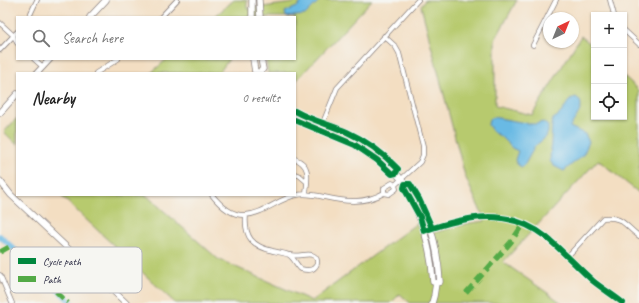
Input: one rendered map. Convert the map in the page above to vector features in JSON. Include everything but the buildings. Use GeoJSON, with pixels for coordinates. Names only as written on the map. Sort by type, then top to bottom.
{"type":"FeatureCollection","features":[{"type":"Feature","properties":{"kind":"street"},"geometry":{"type":"LineString","coordinates":[[29,16],[37,0]]}},
{"type":"Feature","properties":{"kind":"street"},"geometry":{"type":"LineString","coordinates":[[91,16],[106,0]]}},
{"type":"Feature","properties":{"kind":"street"},"geometry":{"type":"LineString","coordinates":[[162,16],[177,0]]}},
{"type":"Feature","properties":{"kind":"street"},"geometry":{"type":"LineString","coordinates":[[252,0],[252,16]]}},
{"type":"Feature","properties":{"kind":"street"},"geometry":{"type":"LineString","coordinates":[[259,0],[260,16]]}},
{"type":"Feature","properties":{"kind":"street"},"geometry":{"type":"LineString","coordinates":[[320,130],[337,88],[418,0]]}},
{"type":"Feature","properties":{"kind":"street"},"geometry":{"type":"LineString","coordinates":[[533,45],[556,0]]}},
{"type":"Feature","properties":{"kind":"street"},"geometry":{"type":"LineString","coordinates":[[610,0],[613,12]]}},
{"type":"Feature","properties":{"kind":"street"},"geometry":{"type":"LineString","coordinates":[[0,23],[16,35],[0,50]]}},
{"type":"Feature","properties":{"kind":"street"},"geometry":{"type":"LineString","coordinates":[[627,33],[639,44]]}},
{"type":"Feature","properties":{"kind":"street"},"geometry":{"type":"LineString","coordinates":[[296,195],[306,194],[350,202],[370,199],[384,193],[389,194],[396,189],[395,185],[420,162],[423,155],[423,146],[399,53],[395,46],[384,36]]}},
{"type":"Feature","properties":{"kind":"street"},"geometry":{"type":"LineString","coordinates":[[35,60],[42,67]]}},
{"type":"Feature","properties":{"kind":"street"},"geometry":{"type":"LineString","coordinates":[[38,72],[47,60]]}},
{"type":"Feature","properties":{"kind":"street"},"geometry":{"type":"LineString","coordinates":[[98,72],[116,60]]}},
{"type":"Feature","properties":{"kind":"street"},"geometry":{"type":"LineString","coordinates":[[253,60],[255,72]]}},
{"type":"Feature","properties":{"kind":"street"},"geometry":{"type":"LineString","coordinates":[[261,60],[263,69],[261,72]]}},
{"type":"Feature","properties":{"kind":"street"},"geometry":{"type":"LineString","coordinates":[[0,113],[16,95]]}},
{"type":"Feature","properties":{"kind":"street"},"geometry":{"type":"LineString","coordinates":[[296,111],[359,138],[375,148],[398,168],[396,173]]}},
{"type":"Feature","properties":{"kind":"street"},"geometry":{"type":"LineString","coordinates":[[296,120],[354,145],[374,158],[392,174],[396,173],[405,184],[404,188],[420,217],[429,248],[433,282],[436,283]]}},
{"type":"Feature","properties":{"kind":"street"},"geometry":{"type":"LineString","coordinates":[[296,160],[302,163],[307,169],[306,194]]}},
{"type":"Feature","properties":{"kind":"street"},"geometry":{"type":"LineString","coordinates":[[296,174],[307,182]]}},
{"type":"Feature","properties":{"kind":"street"},"geometry":{"type":"LineString","coordinates":[[0,181],[11,195],[66,247]]}},
{"type":"Feature","properties":{"kind":"street"},"geometry":{"type":"LineString","coordinates":[[384,193],[384,188],[392,183],[395,185]]}},
{"type":"Feature","properties":{"kind":"street"},"geometry":{"type":"LineString","coordinates":[[405,184],[410,184],[419,199],[432,228],[437,246],[440,282],[436,283],[432,303]]}},
{"type":"Feature","properties":{"kind":"street"},"geometry":{"type":"LineString","coordinates":[[213,196],[228,210],[239,215],[246,215],[259,212],[294,196]]}},
{"type":"Feature","properties":{"kind":"street"},"geometry":{"type":"LineString","coordinates":[[246,215],[245,226],[250,240],[265,250],[290,255],[297,257],[310,254],[314,255],[317,259],[315,268],[301,269],[290,255]]}},
{"type":"Feature","properties":{"kind":"street"},"geometry":{"type":"LineString","coordinates":[[424,231],[465,219],[479,217],[507,218],[521,222],[547,238],[594,281],[623,303]]}},
{"type":"Feature","properties":{"kind":"street"},"geometry":{"type":"LineString","coordinates":[[567,257],[603,218],[618,218],[639,236]]}},
{"type":"Feature","properties":{"kind":"street"},"geometry":{"type":"LineString","coordinates":[[0,274],[12,303]]}},
{"type":"Feature","properties":{"kind":"street"},"geometry":{"type":"LineString","coordinates":[[115,293],[126,303]]}},
{"type":"Feature","properties":{"kind":"green space"},"geometry":{"type":"Polygon","coordinates":[[[234,0],[247,0],[247,9],[293,3],[296,0],[372,0],[296,81],[296,72],[268,72],[266,60],[296,60],[296,16],[215,16],[234,0]]]}},
{"type":"Feature","properties":{"kind":"green space"},"geometry":{"type":"Polygon","coordinates":[[[425,0],[517,0],[495,40],[495,106],[532,115],[574,48],[579,48],[579,39],[581,36],[591,44],[591,120],[627,120],[627,79],[639,90],[639,193],[598,160],[503,262],[562,303],[410,303],[400,294],[391,303],[175,303],[142,272],[142,247],[115,247],[61,196],[147,196],[218,259],[312,301],[417,223],[421,236],[470,223],[485,221],[465,176],[421,6],[425,0]]]}},
{"type":"Feature","properties":{"kind":"green space"},"geometry":{"type":"Polygon","coordinates":[[[166,60],[228,60],[220,72],[152,72],[166,60]]]}},
{"type":"Feature","properties":{"kind":"green space"},"geometry":{"type":"Polygon","coordinates":[[[16,119],[16,144],[4,132],[16,119]]]}},
{"type":"Feature","properties":{"kind":"water"},"geometry":{"type":"Polygon","coordinates":[[[304,0],[320,0],[305,15],[286,16],[285,12],[297,7],[304,0]]]}},
{"type":"Feature","properties":{"kind":"water"},"geometry":{"type":"Polygon","coordinates":[[[576,97],[581,104],[581,108],[570,127],[585,134],[589,142],[583,155],[564,171],[554,166],[550,161],[552,123],[553,119],[561,113],[569,101],[576,97]]]}},
{"type":"Feature","properties":{"kind":"water"},"geometry":{"type":"Polygon","coordinates":[[[493,117],[531,124],[543,122],[548,126],[546,137],[535,146],[525,164],[521,167],[515,160],[518,151],[512,148],[500,136],[493,132],[488,125],[489,119],[493,117]]]}},
{"type":"Feature","properties":{"kind":"waterway"},"geometry":{"type":"LineString","coordinates":[[0,236],[12,247]]}},
{"type":"Feature","properties":{"kind":"waterway"},"geometry":{"type":"LineString","coordinates":[[61,293],[72,303]]}},
{"type":"Feature","properties":{"kind":"marked path"},"geometry":{"type":"LineString","coordinates":[[466,293],[511,242],[521,227]]}},
{"type":"Feature","properties":{"kind":"marked path"},"geometry":{"type":"LineString","coordinates":[[0,252],[9,247],[10,248]]}},
{"type":"Feature","properties":{"kind":"marked path"},"geometry":{"type":"LineString","coordinates":[[57,293],[68,303]]}},
{"type":"Feature","properties":{"kind":"cycle path"},"geometry":{"type":"LineString","coordinates":[[296,112],[347,132],[368,143],[398,169],[396,173],[392,174],[377,160],[355,145],[296,120]]}},
{"type":"Feature","properties":{"kind":"cycle path"},"geometry":{"type":"LineString","coordinates":[[432,228],[419,199],[410,184],[405,184],[404,188],[420,217],[424,231],[455,221],[471,218],[502,218],[517,221],[546,237],[593,281],[623,303]]}}]}
